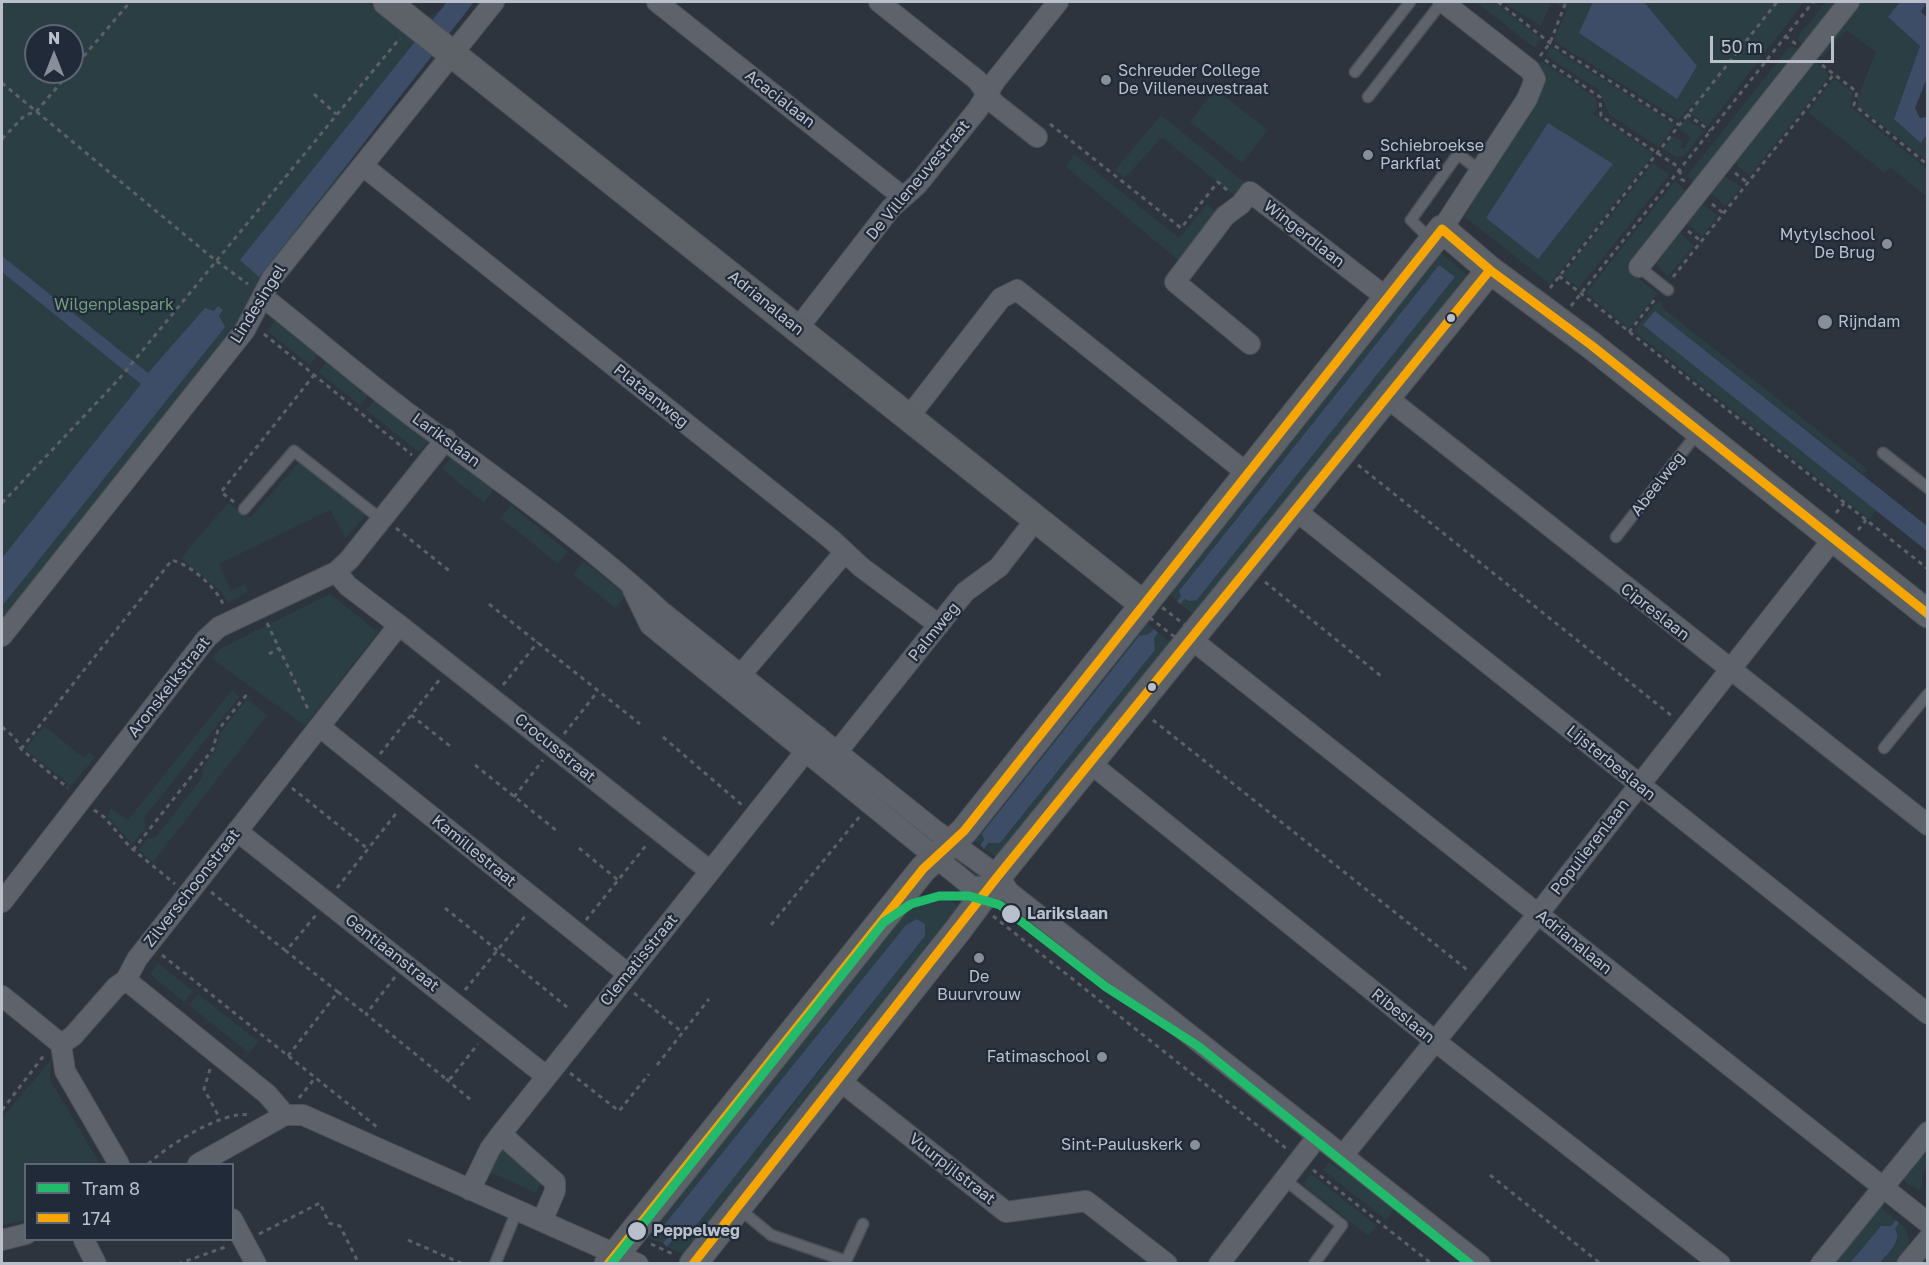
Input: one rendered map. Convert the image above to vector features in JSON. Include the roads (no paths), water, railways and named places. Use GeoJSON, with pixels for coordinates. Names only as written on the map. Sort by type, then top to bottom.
{"type":"FeatureCollection","features":[{"type":"Feature","properties":{"kind":"street","name":"Adrianalaan"},"geometry":{"type":"LineString","coordinates":[[387,2],[1148,607]]}},
{"type":"Feature","properties":{"kind":"street","name":"Lindesingel"},"geometry":{"type":"LineString","coordinates":[[2,636],[249,322],[272,278],[363,166],[449,51],[494,2]]}},
{"type":"Feature","properties":{"kind":"street","name":"Acacialaan"},"geometry":{"type":"LineString","coordinates":[[657,2],[903,197]]}},
{"type":"Feature","properties":{"kind":"street"},"geometry":{"type":"LineString","coordinates":[[879,2],[977,80],[994,103],[1037,137]]}},
{"type":"Feature","properties":{"kind":"street","name":"De Villeneuvestraat"},"geometry":{"type":"LineString","coordinates":[[798,328],[903,197],[917,185],[978,109],[987,93],[1058,2]]}},
{"type":"Feature","properties":{"kind":"street"},"geometry":{"type":"LineString","coordinates":[[126,980],[218,1054],[281,1110],[315,1120],[542,1221],[620,1260],[631,1234],[883,918],[1148,607],[1248,474],[1437,235],[1480,171],[1527,99],[1535,79],[1530,70],[1442,2]]}},
{"type":"Feature","properties":{"kind":"street"},"geometry":{"type":"LineString","coordinates":[[1639,267],[1849,2]]}},
{"type":"Feature","properties":{"kind":"street","name":"Plataanweg"},"geometry":{"type":"LineString","coordinates":[[363,166],[831,539],[844,553],[939,625]]}},
{"type":"Feature","properties":{"kind":"street","name":"Wingerdlaan"},"geometry":{"type":"LineString","coordinates":[[1250,344],[1175,282],[1225,216],[1250,192],[1387,298]]}},
{"type":"Feature","properties":{"kind":"street"},"geometry":{"type":"LineString","coordinates":[[1437,235],[1490,270],[1591,345],[1699,432],[1842,528],[1928,614]]}},
{"type":"Feature","properties":{"kind":"street"},"geometry":{"type":"LineString","coordinates":[[693,1263],[993,890],[1187,636],[1295,510],[1385,396],[1490,270]]}},
{"type":"Feature","properties":{"kind":"street"},"geometry":{"type":"LineString","coordinates":[[908,418],[1001,298],[1015,290],[1037,304],[1248,474]]}},
{"type":"Feature","properties":{"kind":"street","name":"Larikslaan"},"geometry":{"type":"LineString","coordinates":[[263,297],[429,429],[630,582],[735,682],[812,743],[871,803],[944,849]]}},
{"type":"Feature","properties":{"kind":"street","name":"Cipreslaan"},"geometry":{"type":"LineString","coordinates":[[1385,396],[1928,825]]}},
{"type":"Feature","properties":{"kind":"street","name":"Aronskelkstraat"},"geometry":{"type":"LineString","coordinates":[[2,902],[206,639],[230,622],[336,572],[382,520],[446,440]]}},
{"type":"Feature","properties":{"kind":"street","name":"Lijsterbeslaan"},"geometry":{"type":"LineString","coordinates":[[1295,510],[1928,1014]]}},
{"type":"Feature","properties":{"kind":"street","name":"Palmweg"},"geometry":{"type":"LineString","coordinates":[[837,752],[970,587],[999,567],[1036,519]]}},
{"type":"Feature","properties":{"kind":"street","name":"Populierenlaan"},"geometry":{"type":"LineString","coordinates":[[1344,1154],[1538,914],[1842,528]]}},
{"type":"Feature","properties":{"kind":"street"},"geometry":{"type":"LineString","coordinates":[[735,682],[844,553]]}},
{"type":"Feature","properties":{"kind":"street","name":"Crocusstraat"},"geometry":{"type":"LineString","coordinates":[[336,572],[348,586],[710,871]]}},
{"type":"Feature","properties":{"kind":"street","name":"Zilverschoonstraat"},"geometry":{"type":"LineString","coordinates":[[58,1042],[73,1036],[104,999],[126,980],[130,970],[149,945],[399,625]]}},
{"type":"Feature","properties":{"kind":"street","name":"Adrianalaan"},"geometry":{"type":"LineString","coordinates":[[1187,636],[1928,1223]]}},
{"type":"Feature","properties":{"kind":"street","name":"Kamillestraat"},"geometry":{"type":"LineString","coordinates":[[320,727],[537,901],[624,978]]}},
{"type":"Feature","properties":{"kind":"street","name":"Larikslaan"},"geometry":{"type":"LineString","coordinates":[[812,743],[837,752],[944,849],[971,886],[993,890],[1344,1154],[1480,1263]]}},
{"type":"Feature","properties":{"kind":"street","name":"Clematisstraat"},"geometry":{"type":"LineString","coordinates":[[470,1190],[490,1149],[501,1134],[812,743]]}},
{"type":"Feature","properties":{"kind":"street","name":"Ribeslaan"},"geometry":{"type":"LineString","coordinates":[[1090,763],[1435,1041],[1720,1263]]}},
{"type":"Feature","properties":{"kind":"street","name":"Gentiaanstraat"},"geometry":{"type":"LineString","coordinates":[[237,831],[489,1030],[552,1069]]}},
{"type":"Feature","properties":{"kind":"street"},"geometry":{"type":"LineString","coordinates":[[2,996],[58,1042],[65,1071],[118,1163]]}},
{"type":"Feature","properties":{"kind":"street","name":"Vuurpijlstraat"},"geometry":{"type":"LineString","coordinates":[[839,1080],[1006,1212],[1086,1201],[1167,1263]]}},
{"type":"Feature","properties":{"kind":"street"},"geometry":{"type":"LineString","coordinates":[[203,1163],[281,1110]]}},
{"type":"Feature","properties":{"kind":"street"},"geometry":{"type":"LineString","coordinates":[[1821,1263],[1928,1132]]}},
{"type":"Feature","properties":{"kind":"street"},"geometry":{"type":"LineString","coordinates":[[501,1134],[555,1182],[555,1191],[542,1221]]}},
{"type":"Feature","properties":{"kind":"street"},"geometry":{"type":"LineString","coordinates":[[1219,1263],[1301,1161],[1318,1136]]}},
{"type":"Feature","properties":{"kind":"street"},"geometry":{"type":"LineString","coordinates":[[234,1223],[256,1263]]}},
{"type":"Feature","properties":{"kind":"street"},"geometry":{"type":"LineString","coordinates":[[2,1240],[24,1234]]}},
{"type":"Feature","properties":{"kind":"street"},"geometry":{"type":"LineString","coordinates":[[1907,1263],[1928,1239]]}},
{"type":"Feature","properties":{"kind":"street"},"geometry":{"type":"LineString","coordinates":[[85,1241],[96,1263]]}},
{"type":"Feature","properties":{"kind":"lane"},"geometry":{"type":"LineString","coordinates":[[1355,72],[1410,2]]}},
{"type":"Feature","properties":{"kind":"lane"},"geometry":{"type":"LineString","coordinates":[[1368,97],[1442,2]]}},
{"type":"Feature","properties":{"kind":"lane"},"geometry":{"type":"LineString","coordinates":[[1437,235],[1411,220],[1458,154],[1480,171]]}},
{"type":"Feature","properties":{"kind":"lane"},"geometry":{"type":"LineString","coordinates":[[1639,267],[1666,289]]}},
{"type":"Feature","properties":{"kind":"lane","name":"Abeelweg"},"geometry":{"type":"LineString","coordinates":[[1616,537],[1699,432]]}},
{"type":"Feature","properties":{"kind":"lane"},"geometry":{"type":"LineString","coordinates":[[244,509],[294,451],[382,520]]}},
{"type":"Feature","properties":{"kind":"lane"},"geometry":{"type":"LineString","coordinates":[[1883,453],[1928,488]]}},
{"type":"Feature","properties":{"kind":"lane"},"geometry":{"type":"LineString","coordinates":[[1884,748],[1928,694]]}},
{"type":"Feature","properties":{"kind":"lane"},"geometry":{"type":"LineString","coordinates":[[1286,1180],[1342,1225],[1314,1263]]}},
{"type":"Feature","properties":{"kind":"lane"},"geometry":{"type":"LineString","coordinates":[[736,1207],[771,1235],[846,1261],[863,1224]]}},
{"type":"Feature","properties":{"kind":"lane"},"geometry":{"type":"LineString","coordinates":[[495,1263],[517,1211]]}},
{"type":"Feature","properties":{"kind":"water"},"geometry":{"type":"Polygon","coordinates":[[[447,2],[474,2],[259,277],[240,260],[447,2]]]}},
{"type":"Feature","properties":{"kind":"water"},"geometry":{"type":"Polygon","coordinates":[[[1593,2],[1644,2],[1697,66],[1677,99],[1579,33],[1593,2]]]}},
{"type":"Feature","properties":{"kind":"water"},"geometry":{"type":"Polygon","coordinates":[[[1900,2],[1927,2],[1921,12],[1927,17],[1927,78],[1915,108],[1920,118],[1927,117],[1927,134],[1921,143],[1894,119],[1920,46],[1888,17],[1900,2]]]}},
{"type":"Feature","properties":{"kind":"water"},"geometry":{"type":"Polygon","coordinates":[[[1548,123],[1613,164],[1538,259],[1486,218],[1548,123]]]}},
{"type":"Feature","properties":{"kind":"water"},"geometry":{"type":"Polygon","coordinates":[[[2,256],[148,373],[205,308],[214,311],[218,306],[223,310],[219,316],[225,327],[2,606],[2,558],[141,384],[2,272],[2,256]]]}},
{"type":"Feature","properties":{"kind":"water"},"geometry":{"type":"Polygon","coordinates":[[[1439,265],[1455,277],[1197,600],[1185,599],[1180,604],[1177,601],[1181,596],[1179,591],[1439,265]]]}},
{"type":"Feature","properties":{"kind":"water"},"geometry":{"type":"Polygon","coordinates":[[[1655,311],[1927,526],[1927,551],[1643,325],[1655,311]]]}},
{"type":"Feature","properties":{"kind":"water"},"geometry":{"type":"Polygon","coordinates":[[[1154,629],[1158,633],[1154,638],[1155,650],[1000,843],[988,843],[984,849],[980,845],[984,840],[982,833],[1139,636],[1149,634],[1154,629]]]}},
{"type":"Feature","properties":{"kind":"water"},"geometry":{"type":"Polygon","coordinates":[[[917,919],[925,924],[925,936],[686,1238],[674,1238],[667,1247],[663,1243],[669,1236],[665,1224],[906,925],[917,919]]]}},
{"type":"Feature","properties":{"kind":"water"},"geometry":{"type":"Polygon","coordinates":[[[1896,1220],[1899,1223],[1895,1229],[1896,1243],[1880,1263],[1850,1263],[1881,1226],[1891,1226],[1896,1220]]]}},
{"type":"Feature","properties":{"kind":"tram line","name":"8"},"geometry":{"type":"LineString","coordinates":[[611,1264],[884,922],[911,904],[939,896],[969,896],[1000,905],[1106,987],[1198,1046],[1470,1264]]}},
{"type":"Feature","properties":{"kind":"place","name":"Schreuder College De Villeneuvestraat"},"geometry":{"type":"Point","coordinates":[1106,80]}},
{"type":"Feature","properties":{"kind":"place","name":"Schiebroekse Parkflat"},"geometry":{"type":"Point","coordinates":[1368,155]}},
{"type":"Feature","properties":{"kind":"place","name":"Mytylschool De Brug"},"geometry":{"type":"Point","coordinates":[1887,244]}},
{"type":"Feature","properties":{"kind":"place","name":"Rijndam"},"geometry":{"type":"Point","coordinates":[1825,322]}},
{"type":"Feature","properties":{"kind":"place","name":"Larikslaan"},"geometry":{"type":"Point","coordinates":[1011,914]}},
{"type":"Feature","properties":{"kind":"place","name":"De Buurvrouw"},"geometry":{"type":"Point","coordinates":[979,958]}},
{"type":"Feature","properties":{"kind":"place","name":"Fatimaschool"},"geometry":{"type":"Point","coordinates":[1102,1057]}},
{"type":"Feature","properties":{"kind":"place","name":"Sint-Pauluskerk"},"geometry":{"type":"Point","coordinates":[1195,1145]}},
{"type":"Feature","properties":{"kind":"place","name":"Peppelweg"},"geometry":{"type":"Point","coordinates":[637,1231]}},
{"type":"Feature","properties":{"kind":"park label","name":"Wilgenplaspark"},"geometry":{"type":"Point","coordinates":[114,305]}}]}
